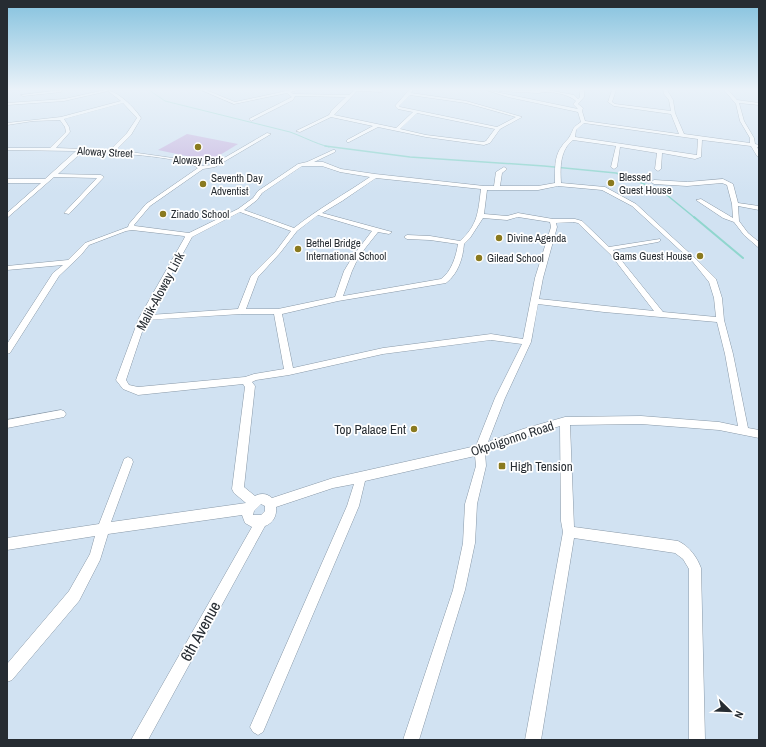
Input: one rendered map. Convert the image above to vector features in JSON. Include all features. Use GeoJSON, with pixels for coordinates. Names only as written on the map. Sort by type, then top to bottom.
{"type":"FeatureCollection","features":[{"type":"Feature","properties":{"kind":"street"},"geometry":{"type":"LineString","coordinates":[[51,150],[68,132],[66,125]]}},
{"type":"Feature","properties":{"kind":"street"},"geometry":{"type":"LineString","coordinates":[[112,151],[129,134],[135,125]]}},
{"type":"Feature","properties":{"kind":"street"},"geometry":{"type":"LineString","coordinates":[[298,131],[312,125]]}},
{"type":"Feature","properties":{"kind":"street"},"geometry":{"type":"LineString","coordinates":[[373,125],[426,136],[484,144],[488,142],[498,128],[505,125]]}},
{"type":"Feature","properties":{"kind":"street"},"geometry":{"type":"LineString","coordinates":[[397,130],[402,125]]}},
{"type":"Feature","properties":{"kind":"street"},"geometry":{"type":"LineString","coordinates":[[482,125],[498,128]]}},
{"type":"Feature","properties":{"kind":"street"},"geometry":{"type":"LineString","coordinates":[[558,184],[557,167],[561,151],[572,138],[574,129],[579,125]]}},
{"type":"Feature","properties":{"kind":"street"},"geometry":{"type":"LineString","coordinates":[[605,125],[669,133],[681,132],[700,138],[759,146]]}},
{"type":"Feature","properties":{"kind":"street"},"geometry":{"type":"LineString","coordinates":[[678,125],[681,132]]}},
{"type":"Feature","properties":{"kind":"street"},"geometry":{"type":"LineString","coordinates":[[744,125],[752,138],[753,145],[759,154]]}},
{"type":"Feature","properties":{"kind":"street"},"geometry":{"type":"LineString","coordinates":[[349,141],[378,126]]}},
{"type":"Feature","properties":{"kind":"street"},"geometry":{"type":"LineString","coordinates":[[7,351],[56,275],[79,254],[86,244],[125,229],[132,228],[131,225],[134,219],[148,205],[201,168],[213,166],[269,134]]}},
{"type":"Feature","properties":{"kind":"street"},"geometry":{"type":"LineString","coordinates":[[572,138],[698,157],[700,138]]}},
{"type":"Feature","properties":{"kind":"street"},"geometry":{"type":"LineString","coordinates":[[614,166],[618,146]]}},
{"type":"Feature","properties":{"kind":"street","name":"Aloway Street"},"geometry":{"type":"LineString","coordinates":[[7,149],[112,151],[161,156],[199,165],[201,168]]}},
{"type":"Feature","properties":{"kind":"street"},"geometry":{"type":"LineString","coordinates":[[7,216],[81,150]]}},
{"type":"Feature","properties":{"kind":"street"},"geometry":{"type":"LineString","coordinates":[[189,236],[240,210],[260,192],[300,165],[309,163],[333,151]]}},
{"type":"Feature","properties":{"kind":"street"},"geometry":{"type":"LineString","coordinates":[[658,169],[660,152]]}},
{"type":"Feature","properties":{"kind":"street"},"geometry":{"type":"LineString","coordinates":[[309,163],[374,176],[484,188],[538,188],[558,184],[603,188],[634,206],[695,260],[713,281],[718,298],[720,320],[729,354],[744,431]]}},
{"type":"Feature","properties":{"kind":"street"},"geometry":{"type":"LineString","coordinates":[[498,188],[499,172],[504,169]]}},
{"type":"Feature","properties":{"kind":"street"},"geometry":{"type":"LineString","coordinates":[[53,175],[101,177],[67,213]]}},
{"type":"Feature","properties":{"kind":"street"},"geometry":{"type":"LineString","coordinates":[[241,311],[255,276],[278,252],[295,230],[317,213],[340,200],[374,176]]}},
{"type":"Feature","properties":{"kind":"street"},"geometry":{"type":"LineString","coordinates":[[7,181],[46,181]]}},
{"type":"Feature","properties":{"kind":"street"},"geometry":{"type":"LineString","coordinates":[[654,182],[683,184],[726,182],[730,184],[735,204],[736,221]]}},
{"type":"Feature","properties":{"kind":"street"},"geometry":{"type":"LineString","coordinates":[[143,318],[241,311],[278,312],[442,281],[450,276],[460,254],[461,244],[468,237],[481,216],[484,188]]}},
{"type":"Feature","properties":{"kind":"street"},"geometry":{"type":"LineString","coordinates":[[699,200],[725,217],[736,221],[746,234],[759,246]]}},
{"type":"Feature","properties":{"kind":"street"},"geometry":{"type":"LineString","coordinates":[[735,204],[759,208]]}},
{"type":"Feature","properties":{"kind":"street"},"geometry":{"type":"LineString","coordinates":[[240,210],[295,230]]}},
{"type":"Feature","properties":{"kind":"street"},"geometry":{"type":"LineString","coordinates":[[317,213],[376,230],[389,232]]}},
{"type":"Feature","properties":{"kind":"street"},"geometry":{"type":"LineString","coordinates":[[481,216],[507,218],[518,215],[553,221],[573,220],[580,222],[608,249],[660,314]]}},
{"type":"Feature","properties":{"kind":"street"},"geometry":{"type":"LineString","coordinates":[[411,740],[459,590],[469,543],[471,504],[481,466],[480,450],[500,398],[527,342],[534,301],[554,227],[553,221]]}},
{"type":"Feature","properties":{"kind":"street","name":"Malik-Aloway Link"},"geometry":{"type":"LineString","coordinates":[[132,228],[186,234],[189,236],[143,318],[121,380],[126,387],[138,391],[242,380],[246,381]]}},
{"type":"Feature","properties":{"kind":"street"},"geometry":{"type":"LineString","coordinates":[[338,300],[348,271],[356,256],[376,230]]}},
{"type":"Feature","properties":{"kind":"street"},"geometry":{"type":"LineString","coordinates":[[407,237],[430,238],[461,244]]}},
{"type":"Feature","properties":{"kind":"street"},"geometry":{"type":"LineString","coordinates":[[608,249],[658,240]]}},
{"type":"Feature","properties":{"kind":"street"},"geometry":{"type":"LineString","coordinates":[[7,268],[69,262]]}},
{"type":"Feature","properties":{"kind":"street"},"geometry":{"type":"LineString","coordinates":[[534,301],[580,308],[720,320]]}},
{"type":"Feature","properties":{"kind":"street"},"geometry":{"type":"LineString","coordinates":[[278,312],[289,372]]}},
{"type":"Feature","properties":{"kind":"street"},"geometry":{"type":"LineString","coordinates":[[250,506],[238,489],[250,386],[246,381],[254,377],[289,372],[383,352],[491,337],[527,342]]}},
{"type":"Feature","properties":{"kind":"street"},"geometry":{"type":"LineString","coordinates":[[7,424],[61,414]]}},
{"type":"Feature","properties":{"kind":"street","name":"Okpoigonno Road"},"geometry":{"type":"LineString","coordinates":[[270,504],[333,483],[480,450],[517,435],[565,421],[641,420],[719,426],[759,434]]}},
{"type":"Feature","properties":{"kind":"street"},"geometry":{"type":"LineString","coordinates":[[533,740],[569,532],[567,521],[565,421]]}},
{"type":"Feature","properties":{"kind":"street"},"geometry":{"type":"LineString","coordinates":[[7,675],[74,596],[96,556],[103,529],[128,462]]}},
{"type":"Feature","properties":{"kind":"street"},"geometry":{"type":"LineString","coordinates":[[258,727],[353,506],[361,477]]}},
{"type":"Feature","properties":{"kind":"street"},"geometry":{"type":"LineString","coordinates":[[7,544],[250,506],[260,499],[266,500],[270,504]]}},
{"type":"Feature","properties":{"kind":"street","name":"6th Avenue"},"geometry":{"type":"LineString","coordinates":[[140,740],[260,522],[269,517],[271,512],[270,504]]}},
{"type":"Feature","properties":{"kind":"street"},"geometry":{"type":"LineString","coordinates":[[250,506],[247,515],[249,520],[260,522]]}},
{"type":"Feature","properties":{"kind":"street"},"geometry":{"type":"LineString","coordinates":[[569,532],[678,547],[687,555],[694,568],[697,740]]}},
{"type":"Feature","properties":{"kind":"shaded area","name":"Aloway Park"},"geometry":{"type":"Polygon","coordinates":[[[187,134],[238,144],[210,161],[158,150],[187,134]]]}},
{"type":"Feature","properties":{"kind":"waterway"},"geometry":{"type":"LineString","coordinates":[[261,125],[290,132],[326,146]]}},
{"type":"Feature","properties":{"kind":"waterway"},"geometry":{"type":"LineString","coordinates":[[326,146],[410,157],[544,166],[616,173],[662,191],[695,218]]}},
{"type":"Feature","properties":{"kind":"waterway"},"geometry":{"type":"LineString","coordinates":[[694,217],[743,258]]}},
{"type":"Feature","properties":{"kind":"place","name":"Aloway Park"},"geometry":{"type":"Point","coordinates":[198,147]}},
{"type":"Feature","properties":{"kind":"place","name":"Blessed Guest House"},"geometry":{"type":"Point","coordinates":[611,183]}},
{"type":"Feature","properties":{"kind":"place","name":"Seventh Day Adventist"},"geometry":{"type":"Point","coordinates":[203,184]}},
{"type":"Feature","properties":{"kind":"place","name":"Zinado School"},"geometry":{"type":"Point","coordinates":[163,214]}},
{"type":"Feature","properties":{"kind":"place","name":"Divine Agenda"},"geometry":{"type":"Point","coordinates":[499,238]}},
{"type":"Feature","properties":{"kind":"place","name":"Bethel Bridge International School"},"geometry":{"type":"Point","coordinates":[298,249]}},
{"type":"Feature","properties":{"kind":"place","name":"Gams Guest House"},"geometry":{"type":"Point","coordinates":[700,256]}},
{"type":"Feature","properties":{"kind":"place","name":"Gilead School"},"geometry":{"type":"Point","coordinates":[479,258]}},
{"type":"Feature","properties":{"kind":"place","name":"Top Palace Ent"},"geometry":{"type":"Point","coordinates":[414,429]}},
{"type":"Feature","properties":{"kind":"place","name":"High Tension"},"geometry":{"type":"Point","coordinates":[502,466]}}]}
